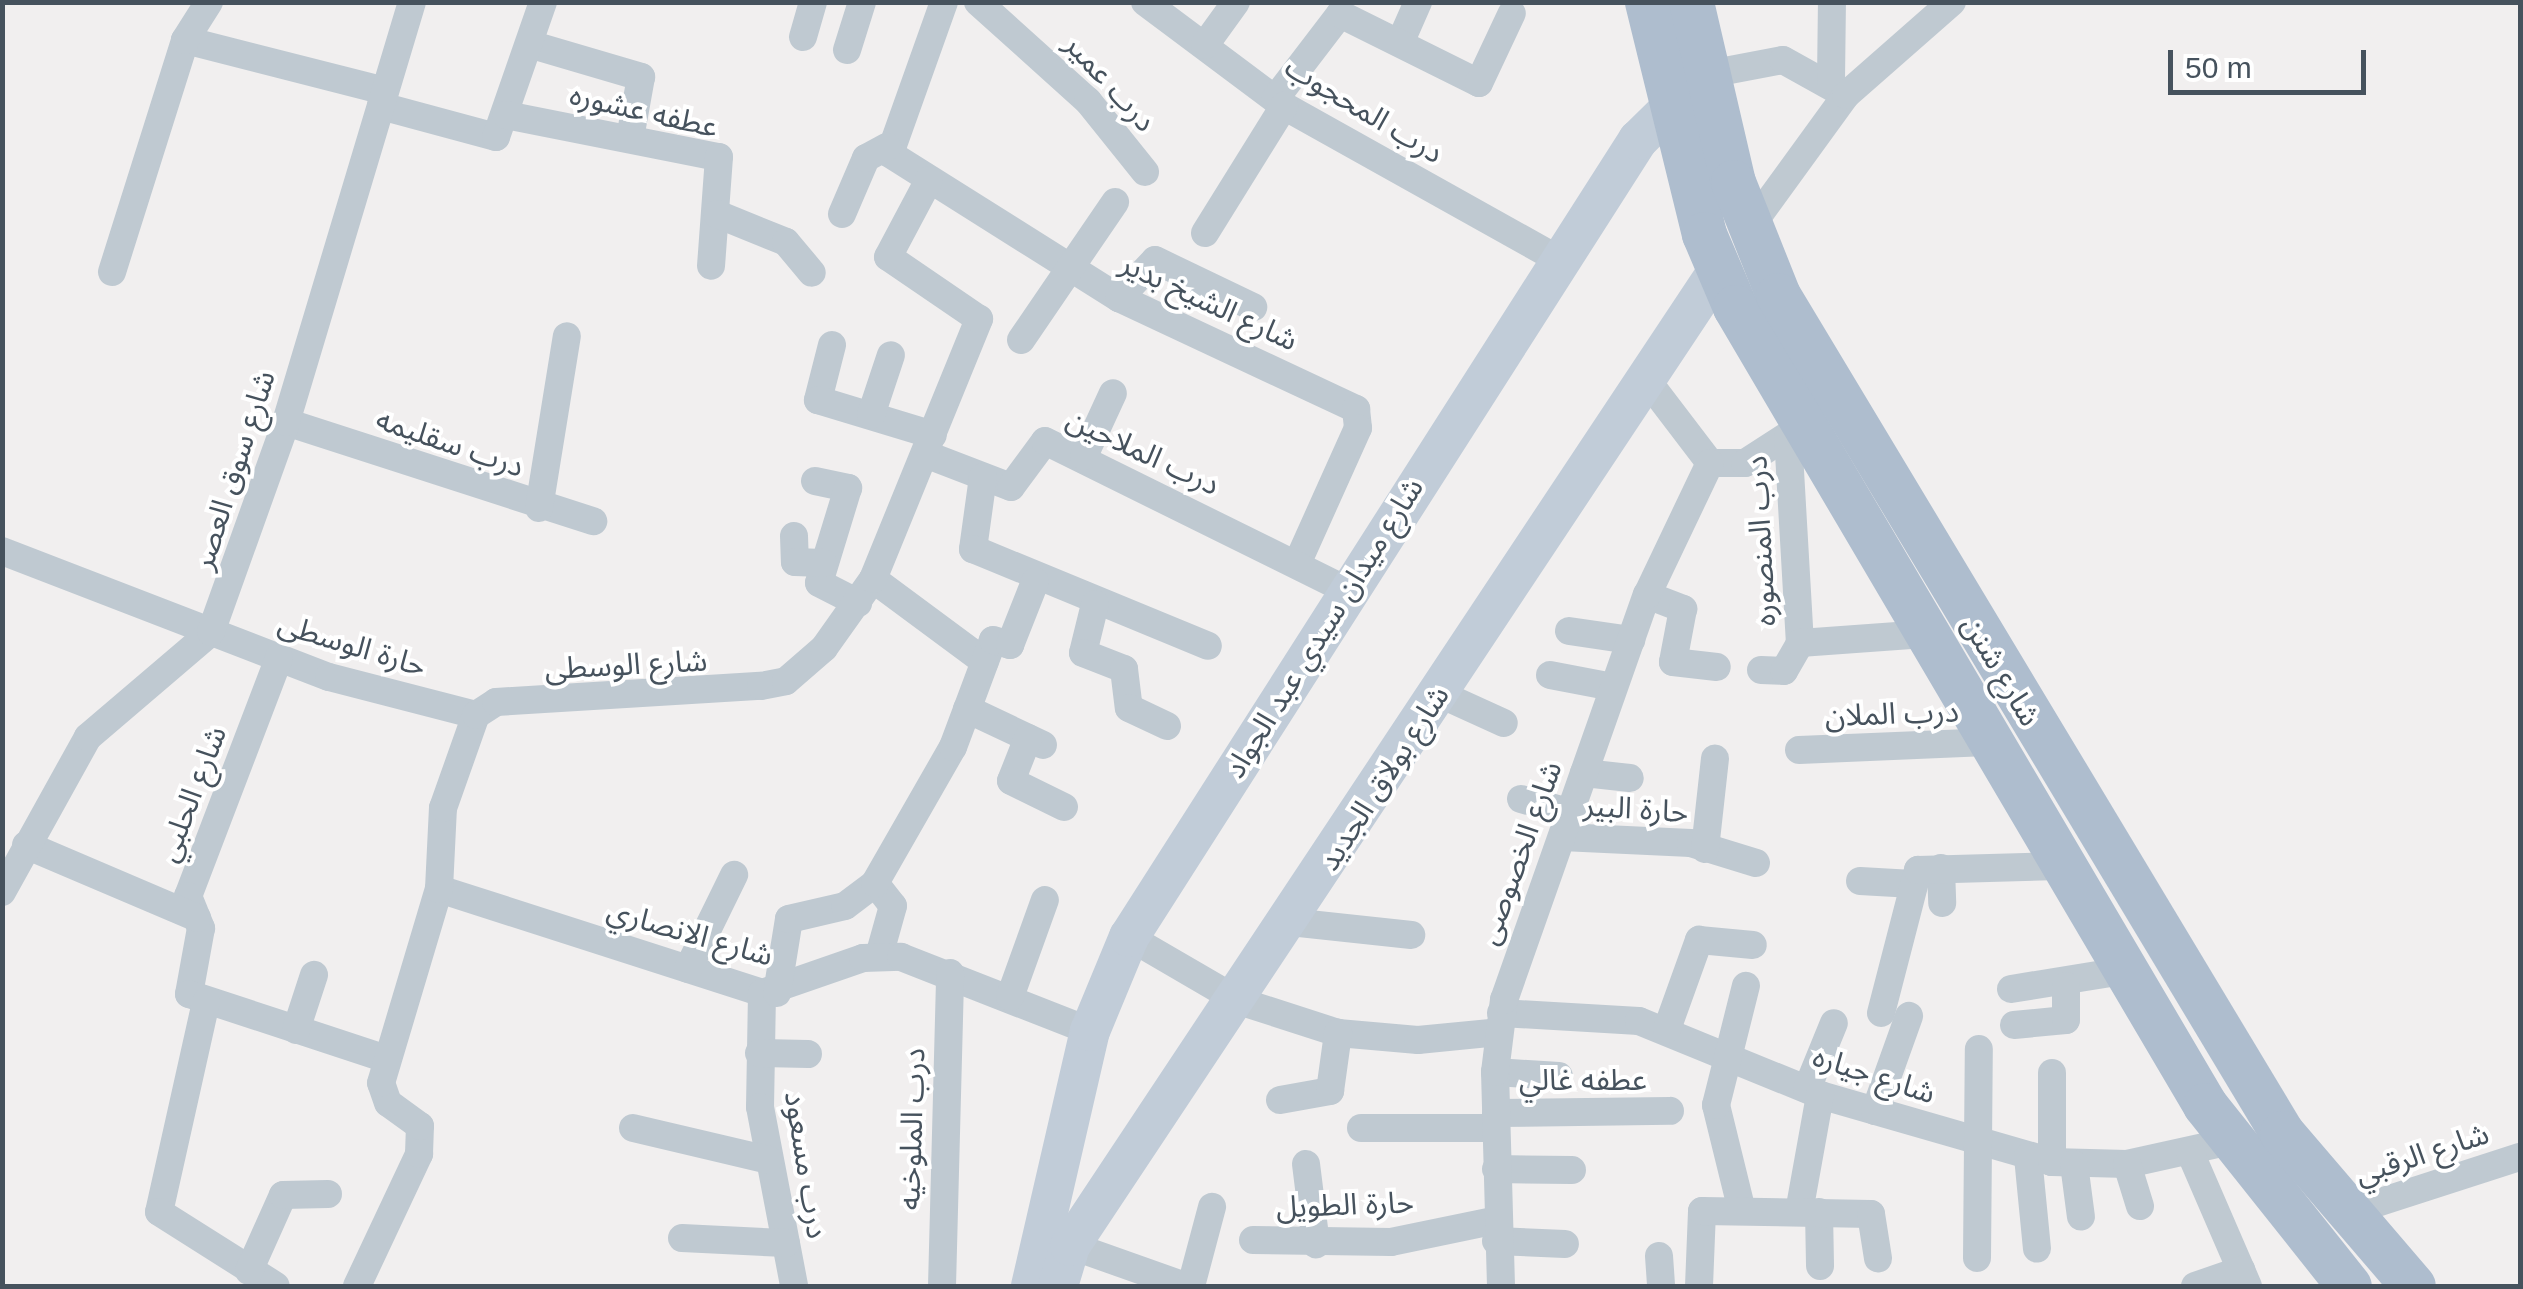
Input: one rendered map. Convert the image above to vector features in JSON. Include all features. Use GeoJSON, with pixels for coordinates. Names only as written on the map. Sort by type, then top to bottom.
{"type":"FeatureCollection","features":[{"type":"Feature","properties":{"kind":"main road","name":"شارع شنن"},"geometry":{"type":"LineString","coordinates":[[1647,2],[1717,272],[1796,431],[1898,588],[2059,866],[2169,1043],[2211,1146],[2349,1286]]}},
{"type":"Feature","properties":{"kind":"main road","name":"شارع شنن"},"geometry":{"type":"LineString","coordinates":[[1691,2],[1748,230],[1936,564],[2211,1019],[2343,1214],[2413,1286]]}},
{"type":"Feature","properties":{"kind":"main road"},"geometry":{"type":"LineString","coordinates":[[1898,588],[1936,564]]}},
{"type":"Feature","properties":{"kind":"main road"},"geometry":{"type":"LineString","coordinates":[[2169,1043],[2211,1019]]}},
{"type":"Feature","properties":{"kind":"street"},"geometry":{"type":"LineString","coordinates":[[112,272],[185,40],[209,2]]}},
{"type":"Feature","properties":{"kind":"street","name":"شارع سوق العصر"},"geometry":{"type":"LineString","coordinates":[[212,632],[286,422],[412,2]]}},
{"type":"Feature","properties":{"kind":"street"},"geometry":{"type":"LineString","coordinates":[[185,40],[383,99],[491,138],[506,115],[543,2]]}},
{"type":"Feature","properties":{"kind":"street"},"geometry":{"type":"LineString","coordinates":[[803,38],[813,2]]}},
{"type":"Feature","properties":{"kind":"street"},"geometry":{"type":"LineString","coordinates":[[847,50],[862,2]]}},
{"type":"Feature","properties":{"kind":"street"},"geometry":{"type":"LineString","coordinates":[[842,214],[866,158],[891,152],[944,2]]}},
{"type":"Feature","properties":{"kind":"street","name":"درب عمير"},"geometry":{"type":"LineString","coordinates":[[978,2],[1088,101],[1145,172]]}},
{"type":"Feature","properties":{"kind":"street","name":"درب المحجوب"},"geometry":{"type":"LineString","coordinates":[[1145,2],[1280,102],[1558,260]]}},
{"type":"Feature","properties":{"kind":"street"},"geometry":{"type":"LineString","coordinates":[[1205,45],[1236,2]]}},
{"type":"Feature","properties":{"kind":"street"},"geometry":{"type":"LineString","coordinates":[[1400,43],[1418,2]]}},
{"type":"Feature","properties":{"kind":"street"},"geometry":{"type":"LineString","coordinates":[[1832,2],[1838,88]]}},
{"type":"Feature","properties":{"kind":"street"},"geometry":{"type":"LineString","coordinates":[[1748,230],[1838,88],[1952,2]]}},
{"type":"Feature","properties":{"kind":"street"},"geometry":{"type":"LineString","coordinates":[[1205,233],[1280,102],[1340,14],[1479,83],[1512,14]]}},
{"type":"Feature","properties":{"kind":"street"},"geometry":{"type":"LineString","coordinates":[[529,44],[641,77],[630,138]]}},
{"type":"Feature","properties":{"kind":"street"},"geometry":{"type":"LineString","coordinates":[[1709,74],[1783,60],[1838,88]]}},
{"type":"Feature","properties":{"kind":"street","name":"شارع ميدان سيدي عبد الجواد"},"geometry":{"type":"LineString","coordinates":[[1059,1242],[1090,1031],[1128,937],[1558,260],[1673,103],[1709,74]]}},
{"type":"Feature","properties":{"kind":"street","name":"عطفه عشوره"},"geometry":{"type":"LineString","coordinates":[[506,115],[719,157],[711,266]]}},
{"type":"Feature","properties":{"kind":"street","name":"شارع الشيخ بدير"},"geometry":{"type":"LineString","coordinates":[[891,152],[1118,298],[1356,409],[1358,428],[1297,564]]}},
{"type":"Feature","properties":{"kind":"street","name":"شارع الوسطى"},"geometry":{"type":"LineString","coordinates":[[476,715],[496,702],[690,697],[786,680],[858,603],[874,579],[979,319],[888,257],[929,180]]}},
{"type":"Feature","properties":{"kind":"street"},"geometry":{"type":"LineString","coordinates":[[1020,340],[1065,267],[1115,202]]}},
{"type":"Feature","properties":{"kind":"street"},"geometry":{"type":"LineString","coordinates":[[717,214],[786,242],[812,273]]}},
{"type":"Feature","properties":{"kind":"street"},"geometry":{"type":"LineString","coordinates":[[1118,298],[1155,260],[1253,308]]}},
{"type":"Feature","properties":{"kind":"street","name":"شارع بولاق الجديد"},"geometry":{"type":"LineString","coordinates":[[1031,1286],[1059,1242],[1239,1001],[1717,272]]}},
{"type":"Feature","properties":{"kind":"street"},"geometry":{"type":"LineString","coordinates":[[539,508],[567,336]]}},
{"type":"Feature","properties":{"kind":"street"},"geometry":{"type":"LineString","coordinates":[[832,345],[816,396],[871,415],[983,477],[971,546],[1036,582],[1208,646]]}},
{"type":"Feature","properties":{"kind":"street"},"geometry":{"type":"LineString","coordinates":[[871,415],[891,356]]}},
{"type":"Feature","properties":{"kind":"street"},"geometry":{"type":"LineString","coordinates":[[1646,379],[1710,464],[1744,463],[1796,431]]}},
{"type":"Feature","properties":{"kind":"street"},"geometry":{"type":"LineString","coordinates":[[1084,456],[1112,393]]}},
{"type":"Feature","properties":{"kind":"street","name":"درب سقليمه"},"geometry":{"type":"LineString","coordinates":[[286,422],[539,508],[594,521]]}},
{"type":"Feature","properties":{"kind":"street","name":"درب المنصوره"},"geometry":{"type":"LineString","coordinates":[[1796,431],[1800,643]]}},
{"type":"Feature","properties":{"kind":"street","name":"درب الملاحين"},"geometry":{"type":"LineString","coordinates":[[983,477],[1016,484],[1041,441],[1084,456],[1349,590]]}},
{"type":"Feature","properties":{"kind":"street","name":"شارع الخصوصى"},"geometry":{"type":"LineString","coordinates":[[1501,1286],[1495,1072],[1500,1023],[1647,595],[1710,464]]}},
{"type":"Feature","properties":{"kind":"street"},"geometry":{"type":"LineString","coordinates":[[815,481],[848,488],[822,562],[820,584],[858,603]]}},
{"type":"Feature","properties":{"kind":"street"},"geometry":{"type":"LineString","coordinates":[[794,536],[795,562],[822,562]]}},
{"type":"Feature","properties":{"kind":"street","name":"حارة الوسطى"},"geometry":{"type":"LineString","coordinates":[[2,550],[279,658],[476,715]]}},
{"type":"Feature","properties":{"kind":"street"},"geometry":{"type":"LineString","coordinates":[[874,579],[985,662]]}},
{"type":"Feature","properties":{"kind":"street"},"geometry":{"type":"LineString","coordinates":[[1036,582],[1010,645],[993,640],[967,710],[875,883],[893,906],[879,956],[950,973],[1090,1031]]}},
{"type":"Feature","properties":{"kind":"street"},"geometry":{"type":"LineString","coordinates":[[1647,595],[1682,609],[1674,662],[1717,668]]}},
{"type":"Feature","properties":{"kind":"street"},"geometry":{"type":"LineString","coordinates":[[1095,604],[1083,654],[1124,669],[1128,708],[1167,726]]}},
{"type":"Feature","properties":{"kind":"street"},"geometry":{"type":"LineString","coordinates":[[1568,631],[1631,640]]}},
{"type":"Feature","properties":{"kind":"street"},"geometry":{"type":"LineString","coordinates":[[2,892],[88,737],[212,632]]}},
{"type":"Feature","properties":{"kind":"street"},"geometry":{"type":"LineString","coordinates":[[1761,670],[1784,671],[1800,643],[1925,634]]}},
{"type":"Feature","properties":{"kind":"street","name":"شارع الحلبي"},"geometry":{"type":"LineString","coordinates":[[206,1002],[189,992],[198,918],[188,896],[279,658]]}},
{"type":"Feature","properties":{"kind":"street"},"geometry":{"type":"LineString","coordinates":[[1550,675],[1613,687]]}},
{"type":"Feature","properties":{"kind":"street"},"geometry":{"type":"LineString","coordinates":[[1440,694],[1504,723]]}},
{"type":"Feature","properties":{"kind":"street"},"geometry":{"type":"LineString","coordinates":[[967,710],[1036,742],[1012,782],[1064,807]]}},
{"type":"Feature","properties":{"kind":"street"},"geometry":{"type":"LineString","coordinates":[[357,1286],[422,1138],[411,1114],[382,1095],[387,1059],[439,890],[443,808],[476,715]]}},
{"type":"Feature","properties":{"kind":"street","name":"درب الملان"},"geometry":{"type":"LineString","coordinates":[[1799,750],[1987,742]]}},
{"type":"Feature","properties":{"kind":"street","name":"حارة البير"},"geometry":{"type":"LineString","coordinates":[[1705,849],[1715,759]]}},
{"type":"Feature","properties":{"kind":"street"},"geometry":{"type":"LineString","coordinates":[[1584,773],[1630,778]]}},
{"type":"Feature","properties":{"kind":"street","name":"حارة البير"},"geometry":{"type":"LineString","coordinates":[[1521,799],[1567,825],[1705,849],[1756,863]]}},
{"type":"Feature","properties":{"kind":"street"},"geometry":{"type":"LineString","coordinates":[[26,845],[198,918]]}},
{"type":"Feature","properties":{"kind":"street"},"geometry":{"type":"LineString","coordinates":[[1875,1111],[1895,1015],[1912,884],[1918,870],[2059,866]]}},
{"type":"Feature","properties":{"kind":"street"},"geometry":{"type":"LineString","coordinates":[[1942,868],[1942,903]]}},
{"type":"Feature","properties":{"kind":"street"},"geometry":{"type":"LineString","coordinates":[[688,969],[734,875]]}},
{"type":"Feature","properties":{"kind":"street"},"geometry":{"type":"LineString","coordinates":[[1860,881],[1912,884]]}},
{"type":"Feature","properties":{"kind":"street","name":"درب مسعود"},"geometry":{"type":"LineString","coordinates":[[794,1286],[768,1160],[759,1053],[769,993],[789,919],[845,906],[875,883]]}},
{"type":"Feature","properties":{"kind":"street","name":"شارع الانصاري"},"geometry":{"type":"LineString","coordinates":[[439,890],[769,993],[879,956]]}},
{"type":"Feature","properties":{"kind":"street"},"geometry":{"type":"LineString","coordinates":[[1010,997],[1045,900]]}},
{"type":"Feature","properties":{"kind":"street"},"geometry":{"type":"LineString","coordinates":[[1290,922],[1411,935]]}},
{"type":"Feature","properties":{"kind":"street","name":"شارع جياره"},"geometry":{"type":"LineString","coordinates":[[1128,937],[1239,1001],[1338,1033],[1418,1040],[1500,1023],[1667,1029],[1813,1092],[2051,1161],[2127,1164],[2211,1146]]}},
{"type":"Feature","properties":{"kind":"street"},"geometry":{"type":"LineString","coordinates":[[1667,1029],[1699,940],[1752,945]]}},
{"type":"Feature","properties":{"kind":"street"},"geometry":{"type":"LineString","coordinates":[[2011,989],[2066,986],[2122,971]]}},
{"type":"Feature","properties":{"kind":"street","name":"درب الملوخيه"},"geometry":{"type":"LineString","coordinates":[[942,1286],[950,973]]}},
{"type":"Feature","properties":{"kind":"street"},"geometry":{"type":"LineString","coordinates":[[296,1030],[314,976]]}},
{"type":"Feature","properties":{"kind":"street"},"geometry":{"type":"LineString","coordinates":[[1742,1210],[1716,1105],[1724,1054],[1746,986]]}},
{"type":"Feature","properties":{"kind":"street"},"geometry":{"type":"LineString","coordinates":[[2014,1025],[2066,1020],[2066,986]]}},
{"type":"Feature","properties":{"kind":"street"},"geometry":{"type":"LineString","coordinates":[[276,1286],[159,1212],[206,1002],[387,1059]]}},
{"type":"Feature","properties":{"kind":"street"},"geometry":{"type":"LineString","coordinates":[[1820,1266],[1809,1212],[1813,1092],[1834,1023]]}},
{"type":"Feature","properties":{"kind":"street"},"geometry":{"type":"LineString","coordinates":[[1280,1100],[1330,1091],[1338,1033]]}},
{"type":"Feature","properties":{"kind":"street"},"geometry":{"type":"LineString","coordinates":[[1977,1258],[1972,1141],[1980,1049]]}},
{"type":"Feature","properties":{"kind":"street"},"geometry":{"type":"LineString","coordinates":[[759,1053],[808,1054]]}},
{"type":"Feature","properties":{"kind":"street"},"geometry":{"type":"LineString","coordinates":[[1495,1072],[1560,1076]]}},
{"type":"Feature","properties":{"kind":"street"},"geometry":{"type":"LineString","coordinates":[[2037,1248],[2051,1161],[2052,1073]]}},
{"type":"Feature","properties":{"kind":"street","name":"عطفه غالي"},"geometry":{"type":"LineString","coordinates":[[1362,1128],[1670,1111]]}},
{"type":"Feature","properties":{"kind":"street"},"geometry":{"type":"LineString","coordinates":[[632,1128],[768,1160]]}},
{"type":"Feature","properties":{"kind":"street"},"geometry":{"type":"LineString","coordinates":[[2195,1286],[2245,1278],[2211,1146]]}},
{"type":"Feature","properties":{"kind":"street","name":"شارع الرقبي"},"geometry":{"type":"LineString","coordinates":[[2343,1214],[2520,1157]]}},
{"type":"Feature","properties":{"kind":"street"},"geometry":{"type":"LineString","coordinates":[[2051,1161],[2081,1217]]}},
{"type":"Feature","properties":{"kind":"street"},"geometry":{"type":"LineString","coordinates":[[1306,1164],[1316,1244]]}},
{"type":"Feature","properties":{"kind":"street"},"geometry":{"type":"LineString","coordinates":[[2127,1164],[2140,1206]]}},
{"type":"Feature","properties":{"kind":"street"},"geometry":{"type":"LineString","coordinates":[[1496,1170],[1572,1170]]}},
{"type":"Feature","properties":{"kind":"street"},"geometry":{"type":"LineString","coordinates":[[250,1271],[283,1195],[328,1194]]}},
{"type":"Feature","properties":{"kind":"street"},"geometry":{"type":"LineString","coordinates":[[1059,1242],[1188,1286],[1212,1207]]}},
{"type":"Feature","properties":{"kind":"street"},"geometry":{"type":"LineString","coordinates":[[1699,1286],[1700,1212],[1871,1214],[1878,1258]]}},
{"type":"Feature","properties":{"kind":"street","name":"حارة الطويل"},"geometry":{"type":"LineString","coordinates":[[1253,1240],[1316,1244],[1391,1242],[1497,1230],[1565,1244]]}},
{"type":"Feature","properties":{"kind":"street"},"geometry":{"type":"LineString","coordinates":[[682,1238],[786,1243]]}},
{"type":"Feature","properties":{"kind":"street","name":"شارع بولاق الجديد"},"geometry":{"type":"LineString","coordinates":[[1058,1286],[1059,1242]]}},
{"type":"Feature","properties":{"kind":"street"},"geometry":{"type":"LineString","coordinates":[[1659,1256],[1661,1286]]}}]}
